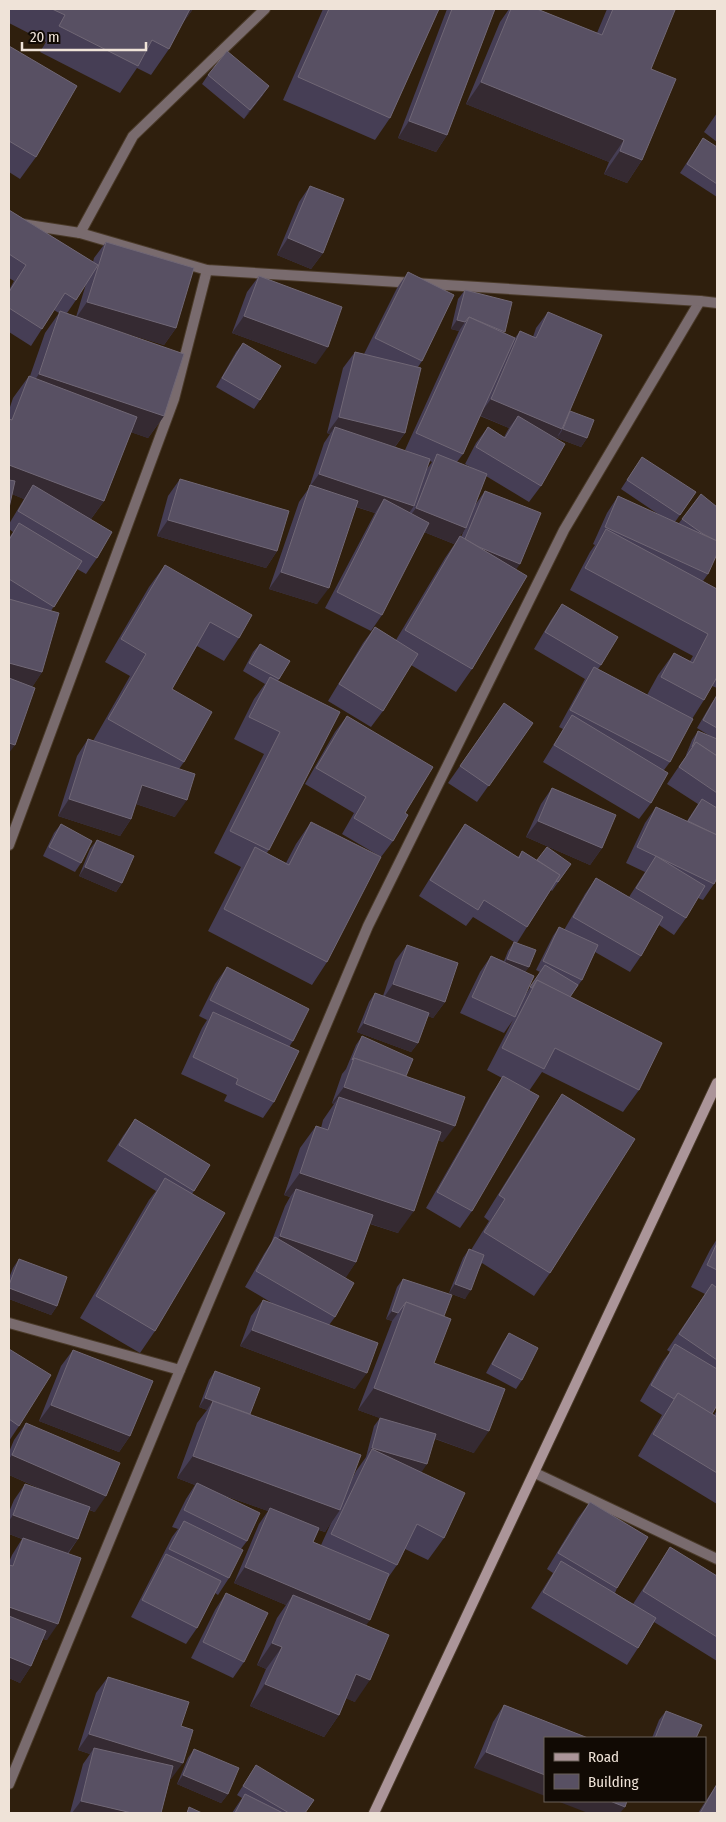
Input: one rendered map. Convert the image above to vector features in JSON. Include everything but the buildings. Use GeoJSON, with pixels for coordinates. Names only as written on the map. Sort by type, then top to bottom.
{"type":"FeatureCollection","features":[{"type":"Feature","properties":{"kind":"main road"},"geometry":{"type":"LineString","coordinates":[[374,1813],[717,1083]]}},
{"type":"Feature","properties":{"kind":"street"},"geometry":{"type":"LineString","coordinates":[[80,233],[133,136],[265,9]]}},
{"type":"Feature","properties":{"kind":"street"},"geometry":{"type":"LineString","coordinates":[[9,222],[80,233],[208,270],[700,301],[717,304]]}},
{"type":"Feature","properties":{"kind":"street"},"geometry":{"type":"LineString","coordinates":[[9,845],[174,399],[208,270]]}},
{"type":"Feature","properties":{"kind":"street"},"geometry":{"type":"LineString","coordinates":[[9,1784],[180,1370],[368,926],[564,530],[700,301]]}},
{"type":"Feature","properties":{"kind":"street"},"geometry":{"type":"LineString","coordinates":[[9,1323],[180,1370]]}},
{"type":"Feature","properties":{"kind":"street"},"geometry":{"type":"LineString","coordinates":[[535,1472],[717,1559]]}}]}
